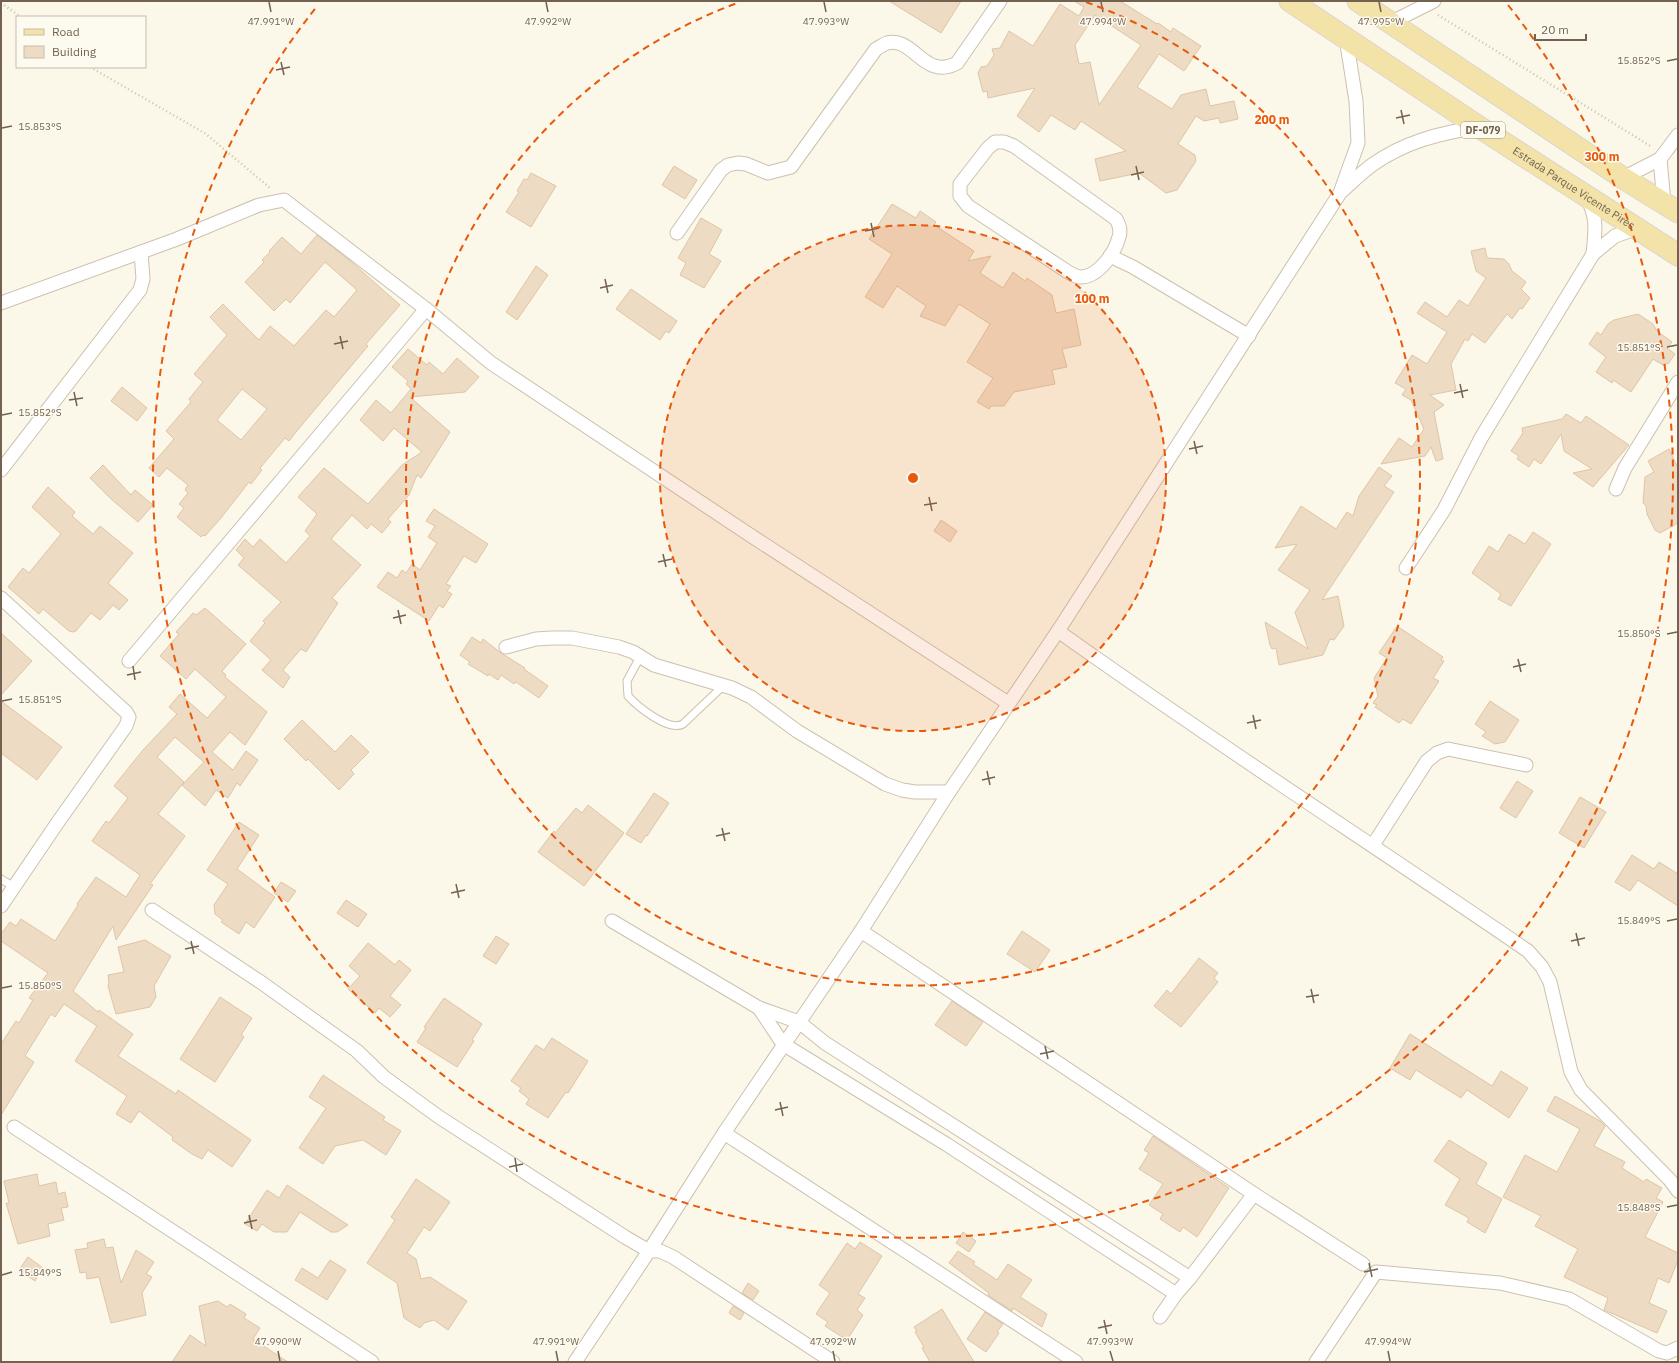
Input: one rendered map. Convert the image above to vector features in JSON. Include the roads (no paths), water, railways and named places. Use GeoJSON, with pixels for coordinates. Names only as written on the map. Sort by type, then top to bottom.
{"type":"FeatureCollection","features":[{"type":"Feature","properties":{"kind":"main road","name":"Estrada Parque Vicente Pires"},"geometry":{"type":"LineString","coordinates":[[1290,1],[1479,127],[1635,229],[1678,255]]}},
{"type":"Feature","properties":{"kind":"main road"},"geometry":{"type":"LineString","coordinates":[[1358,1],[1623,178],[1671,207]]}},
{"type":"Feature","properties":{"kind":"street"},"geometry":{"type":"LineString","coordinates":[[677,233],[722,170],[728,165],[746,164],[768,173],[792,167],[876,49],[887,43],[902,45],[935,68],[946,68],[952,66],[957,63],[1000,1]]}},
{"type":"Feature","properties":{"kind":"street"},"geometry":{"type":"LineString","coordinates":[[1390,23],[1429,4]]}},
{"type":"Feature","properties":{"kind":"street"},"geometry":{"type":"LineString","coordinates":[[575,1362],[783,1044],[861,931],[949,792],[1058,631],[1340,193],[1358,142],[1356,101],[1346,38]]}},
{"type":"Feature","properties":{"kind":"street"},"geometry":{"type":"LineString","coordinates":[[1340,193],[1372,165],[1397,150],[1419,140],[1450,131],[1479,127]]}},
{"type":"Feature","properties":{"kind":"street"},"geometry":{"type":"LineString","coordinates":[[1623,178],[1662,156],[1678,135]]}},
{"type":"Feature","properties":{"kind":"street"},"geometry":{"type":"LineString","coordinates":[[995,142],[1004,142],[1014,146],[1116,219],[1119,225],[1120,236],[1110,256],[1095,272],[1089,275],[1079,277],[1068,272],[968,206],[960,196],[960,184],[988,148],[995,142]]}},
{"type":"Feature","properties":{"kind":"street"},"geometry":{"type":"LineString","coordinates":[[1662,156],[1671,207]]}},
{"type":"Feature","properties":{"kind":"street"},"geometry":{"type":"LineString","coordinates":[[1586,197],[1593,210],[1596,225],[1593,254]]}},
{"type":"Feature","properties":{"kind":"street"},"geometry":{"type":"LineString","coordinates":[[1,303],[141,252],[259,205],[284,200],[426,309],[482,357],[753,537],[1008,703]]}},
{"type":"Feature","properties":{"kind":"street"},"geometry":{"type":"LineString","coordinates":[[1406,568],[1444,510],[1481,438],[1593,254],[1615,236],[1635,229]]}},
{"type":"Feature","properties":{"kind":"street"},"geometry":{"type":"LineString","coordinates":[[1,470],[140,290],[142,279],[141,252]]}},
{"type":"Feature","properties":{"kind":"street"},"geometry":{"type":"LineString","coordinates":[[1110,256],[1133,267],[1249,336]]}},
{"type":"Feature","properties":{"kind":"street"},"geometry":{"type":"LineString","coordinates":[[129,661],[426,309]]}},
{"type":"Feature","properties":{"kind":"street"},"geometry":{"type":"LineString","coordinates":[[1616,489],[1626,468],[1678,382]]}},
{"type":"Feature","properties":{"kind":"street"},"geometry":{"type":"LineString","coordinates":[[1,598],[104,691],[126,712],[128,717],[126,726],[1,906]]}},
{"type":"Feature","properties":{"kind":"street"},"geometry":{"type":"LineString","coordinates":[[1058,631],[1171,711],[1373,845],[1528,951],[1542,968],[1550,982],[1572,1072],[1582,1090],[1670,1180],[1678,1191]]}},
{"type":"Feature","properties":{"kind":"street"},"geometry":{"type":"LineString","coordinates":[[506,647],[536,639],[572,638],[619,647],[654,665],[723,686],[751,697],[797,731],[885,784],[915,792],[949,792]]}},
{"type":"Feature","properties":{"kind":"street"},"geometry":{"type":"LineString","coordinates":[[1373,845],[1427,761],[1437,753],[1448,749],[1526,765]]}},
{"type":"Feature","properties":{"kind":"street"},"geometry":{"type":"LineString","coordinates":[[152,910],[268,987],[357,1051],[384,1077],[439,1116],[649,1251],[660,1251],[673,1257],[833,1362]]}},
{"type":"Feature","properties":{"kind":"street"},"geometry":{"type":"LineString","coordinates":[[612,921],[759,1008],[799,1022],[825,1043],[1190,1278]]}},
{"type":"Feature","properties":{"kind":"street"},"geometry":{"type":"LineString","coordinates":[[861,931],[1254,1194],[1363,1264]]}},
{"type":"Feature","properties":{"kind":"street"},"geometry":{"type":"LineString","coordinates":[[759,1008],[783,1044],[946,1144],[1176,1294]]}},
{"type":"Feature","properties":{"kind":"street"},"geometry":{"type":"LineString","coordinates":[[14,1127],[372,1362]]}},
{"type":"Feature","properties":{"kind":"street"},"geometry":{"type":"LineString","coordinates":[[946,1144],[958,1128]]}},
{"type":"Feature","properties":{"kind":"street"},"geometry":{"type":"LineString","coordinates":[[724,1133],[1076,1362]]}},
{"type":"Feature","properties":{"kind":"street"},"geometry":{"type":"LineString","coordinates":[[1018,1192],[1030,1174]]}},
{"type":"Feature","properties":{"kind":"street"},"geometry":{"type":"LineString","coordinates":[[1160,1317],[1176,1294],[1254,1194]]}},
{"type":"Feature","properties":{"kind":"street"},"geometry":{"type":"LineString","coordinates":[[1094,1240],[1106,1223]]}},
{"type":"Feature","properties":{"kind":"street"},"geometry":{"type":"LineString","coordinates":[[1316,1362],[1376,1272],[1500,1283],[1569,1299],[1659,1350],[1667,1353],[1678,1348]]}},
{"type":"Feature","properties":{"kind":"lane"},"geometry":{"type":"LineString","coordinates":[[640,657],[627,681],[628,696],[656,719],[671,726],[679,726],[683,724],[723,686]]}},
{"type":"Feature","properties":{"kind":"lane"},"geometry":{"type":"LineString","coordinates":[[1,879],[14,887]]}}]}
